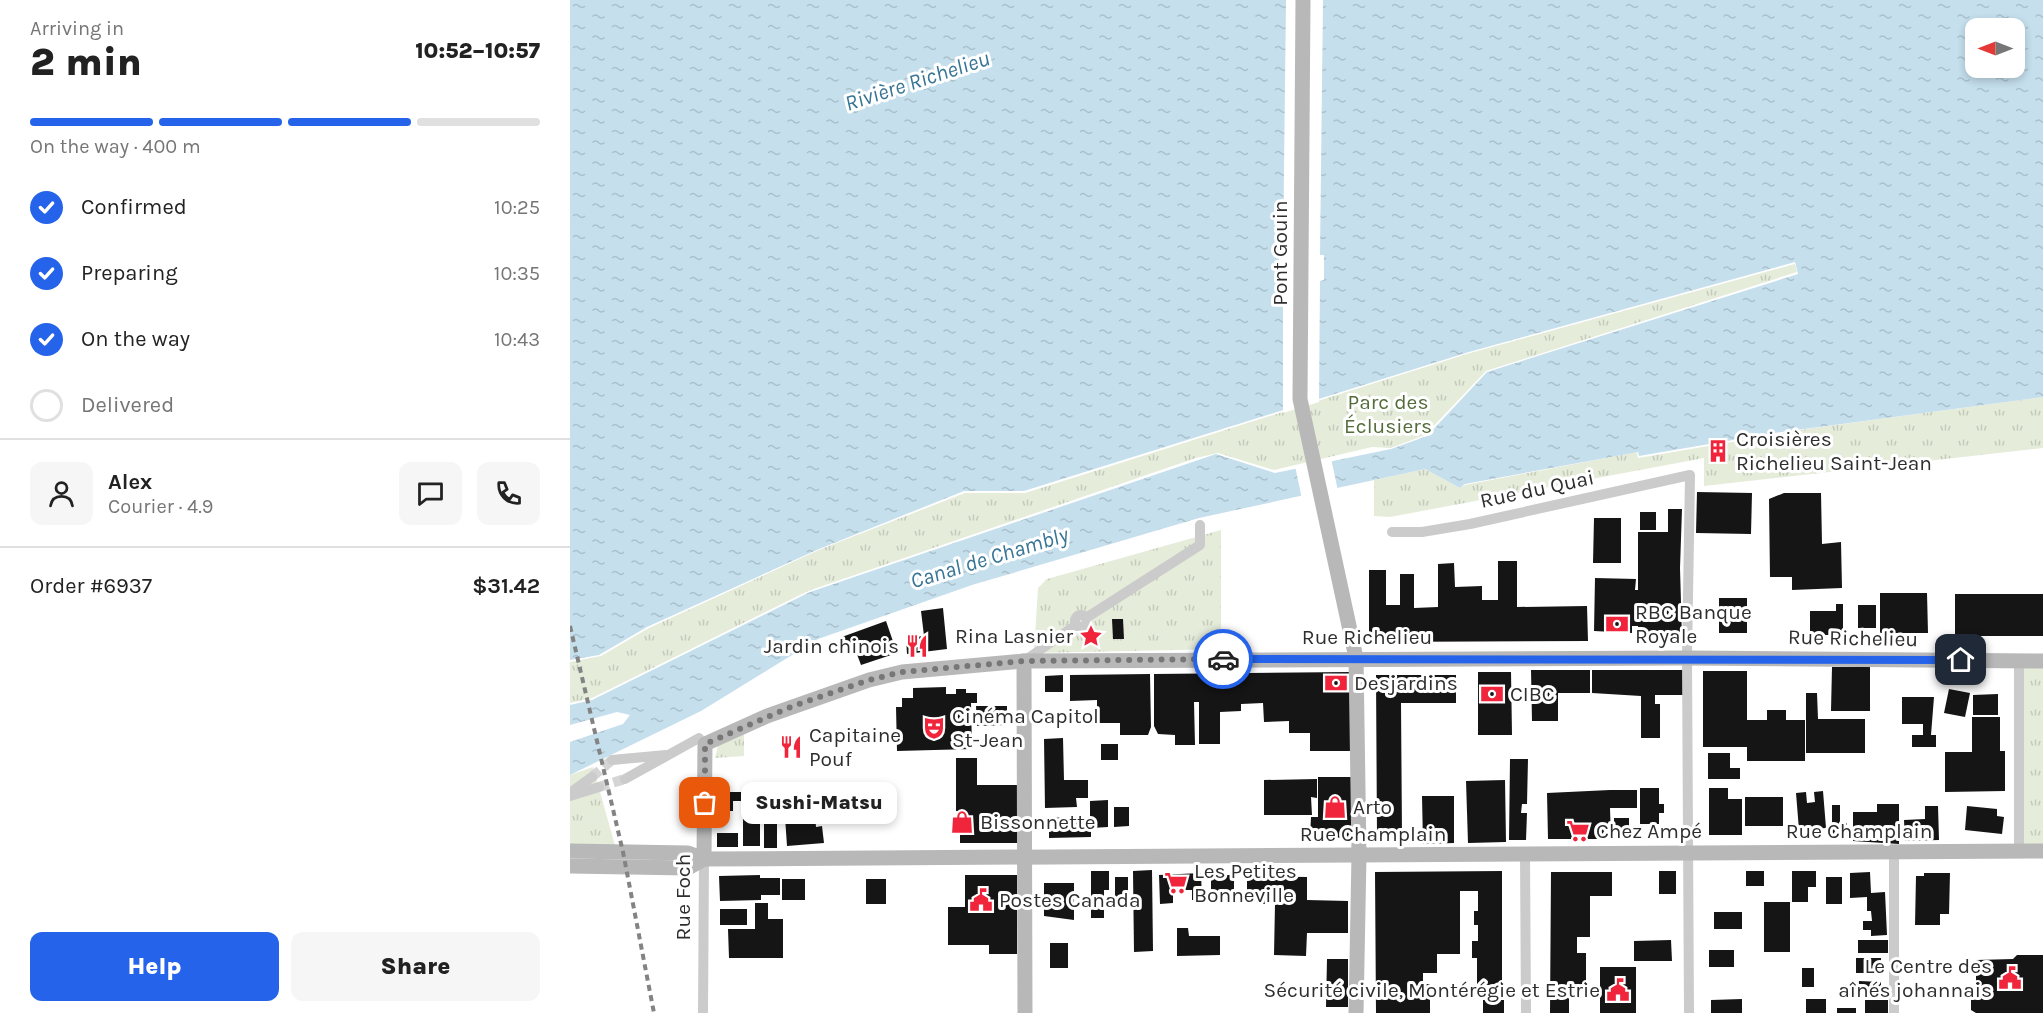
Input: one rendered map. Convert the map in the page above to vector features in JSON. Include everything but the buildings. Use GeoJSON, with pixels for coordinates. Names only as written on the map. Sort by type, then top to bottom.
{"type":"FeatureCollection","features":[{"type":"Feature","properties":{"kind":"street","name":"Pont Gouin"},"geometry":{"type":"LineString","coordinates":[[1303,0],[1300,399],[1356,658],[1359,855],[1356,1013]]}},
{"type":"Feature","properties":{"kind":"street","name":"Rue du Quai"},"geometry":{"type":"LineString","coordinates":[[1392,532],[1422,532],[1470,524],[1690,475],[1687,658]]}},
{"type":"Feature","properties":{"kind":"street"},"geometry":{"type":"LineString","coordinates":[[1025,1013],[1024,661],[1076,625],[1084,626],[1086,618],[1200,545],[1200,525]]}},
{"type":"Feature","properties":{"kind":"street","name":"Rue Richelieu"},"geometry":{"type":"LineString","coordinates":[[702,741],[869,680],[902,672],[1024,661],[1356,658],[2043,661]]}},
{"type":"Feature","properties":{"kind":"street"},"geometry":{"type":"LineString","coordinates":[[1687,658],[1689,1013]]}},
{"type":"Feature","properties":{"kind":"street"},"geometry":{"type":"LineString","coordinates":[[2019,661],[2019,851]]}},
{"type":"Feature","properties":{"kind":"street"},"geometry":{"type":"LineString","coordinates":[[625,779],[702,741]]}},
{"type":"Feature","properties":{"kind":"street","name":"Rue Foch"},"geometry":{"type":"LineString","coordinates":[[702,741],[703,1013]]}},
{"type":"Feature","properties":{"kind":"street"},"geometry":{"type":"LineString","coordinates":[[612,760],[674,754]]}},
{"type":"Feature","properties":{"kind":"street"},"geometry":{"type":"LineString","coordinates":[[570,795],[592,777]]}},
{"type":"Feature","properties":{"kind":"street"},"geometry":{"type":"LineString","coordinates":[[570,795],[599,786]]}},
{"type":"Feature","properties":{"kind":"street","name":"Rue Champlain"},"geometry":{"type":"LineString","coordinates":[[570,851],[688,853],[704,859],[2043,851]]}},
{"type":"Feature","properties":{"kind":"street"},"geometry":{"type":"LineString","coordinates":[[1894,851],[1894,1013]]}},
{"type":"Feature","properties":{"kind":"street"},"geometry":{"type":"LineString","coordinates":[[1525,854],[1526,1013]]}},
{"type":"Feature","properties":{"kind":"street","name":"Rue Champlain"},"geometry":{"type":"LineString","coordinates":[[570,866],[688,868],[704,859]]}},
{"type":"Feature","properties":{"kind":"green space","name":"Parc des Éclusiers"},"geometry":{"type":"Polygon","coordinates":[[[1795,264],[1797,272],[1486,371],[1425,435],[1391,448],[1372,447],[1274,470],[1218,453],[1196,458],[808,591],[592,698],[570,703],[570,662],[601,656],[649,628],[821,549],[965,493],[1025,493],[1470,353],[1795,264]]]}},
{"type":"Feature","properties":{"kind":"green space"},"geometry":{"type":"Polygon","coordinates":[[[2043,397],[2043,448],[1704,486],[1704,458],[1390,517],[1374,516],[1374,480],[1425,469],[1460,488],[1465,485],[1637,452],[1638,458],[1813,428],[2043,397]]]}},
{"type":"Feature","properties":{"kind":"green space"},"geometry":{"type":"Polygon","coordinates":[[[1221,530],[1221,649],[1034,653],[1038,588],[1047,579],[1221,530]]]}},
{"type":"Feature","properties":{"kind":"green space"},"geometry":{"type":"Polygon","coordinates":[[[2019,661],[2043,661],[2043,851],[2019,851],[2019,661]]]}},
{"type":"Feature","properties":{"kind":"green space"},"geometry":{"type":"Polygon","coordinates":[[[744,734],[744,756],[715,758],[718,746],[744,734]]]}},
{"type":"Feature","properties":{"kind":"green space"},"geometry":{"type":"Polygon","coordinates":[[[593,767],[616,849],[570,848],[570,775],[593,767]]]}},
{"type":"Feature","properties":{"kind":"water"},"geometry":{"type":"Polygon","coordinates":[[[570,0],[2043,0],[2043,397],[1774,433],[1639,456],[1638,452],[1465,484],[1460,488],[1425,469],[1199,518],[972,585],[818,639],[701,711],[570,775],[570,742],[623,724],[630,715],[617,712],[570,725],[570,705],[592,700],[810,592],[1216,454],[1275,473],[1391,449],[1427,436],[1487,372],[1798,274],[1795,262],[1469,352],[1024,491],[964,491],[819,549],[647,627],[599,655],[570,660],[570,0]]]}},
{"type":"Feature","properties":{"kind":"pier"},"geometry":{"type":"Polygon","coordinates":[[[1286,0],[1323,0],[1320,255],[1324,255],[1324,280],[1320,281],[1319,402],[1283,413],[1283,280],[1279,280],[1279,255],[1283,255],[1286,0]]]}},
{"type":"Feature","properties":{"kind":"pier"},"geometry":{"type":"Polygon","coordinates":[[[1331,458],[1338,491],[1302,499],[1295,466],[1331,458]]]}},
{"type":"Feature","properties":{"kind":"tunnel"},"geometry":{"type":"LineString","coordinates":[[592,777],[612,760]]}},
{"type":"Feature","properties":{"kind":"tunnel"},"geometry":{"type":"LineString","coordinates":[[599,787],[625,779]]}},
{"type":"Feature","properties":{"kind":"railway"},"geometry":{"type":"LineString","coordinates":[[570,626],[623,852],[654,1013]]}},
{"type":"Feature","properties":{"kind":"way so far"},"geometry":{"type":"LineString","coordinates":[[705,803],[705,744],[766,716],[869,680],[902,672],[999,662],[1223,659]]}},
{"type":"Feature","properties":{"kind":"place","name":"Croisières Richelieu Saint-Jean"},"geometry":{"type":"Point","coordinates":[1718,451]}},
{"type":"Feature","properties":{"kind":"place","name":"RBC Banque Royale"},"geometry":{"type":"Point","coordinates":[1617,624]}},
{"type":"Feature","properties":{"kind":"place","name":"Rina Lasnier"},"geometry":{"type":"Point","coordinates":[1091,636]}},
{"type":"Feature","properties":{"kind":"place","name":"Jardin chinois"},"geometry":{"type":"Point","coordinates":[917,646]}},
{"type":"Feature","properties":{"kind":"place","name":"Desjardins"},"geometry":{"type":"Point","coordinates":[1336,683]}},
{"type":"Feature","properties":{"kind":"place","name":"CIBC"},"geometry":{"type":"Point","coordinates":[1492,694]}},
{"type":"Feature","properties":{"kind":"place","name":"Cinéma Capitol St-Jean"},"geometry":{"type":"Point","coordinates":[934,728]}},
{"type":"Feature","properties":{"kind":"place","name":"Capitaine Pouf"},"geometry":{"type":"Point","coordinates":[791,747]}},
{"type":"Feature","properties":{"kind":"place","name":"Sushi-Matsu"},"geometry":{"type":"Point","coordinates":[705,803]}},
{"type":"Feature","properties":{"kind":"place","name":"Arto"},"geometry":{"type":"Point","coordinates":[1335,807]}},
{"type":"Feature","properties":{"kind":"place","name":"Bissonnette"},"geometry":{"type":"Point","coordinates":[962,822]}},
{"type":"Feature","properties":{"kind":"place","name":"Chez Ampé"},"geometry":{"type":"Point","coordinates":[1578,831]}},
{"type":"Feature","properties":{"kind":"place","name":"Les Petites Bonneville"},"geometry":{"type":"Point","coordinates":[1176,883]}},
{"type":"Feature","properties":{"kind":"place","name":"Postes Canada"},"geometry":{"type":"Point","coordinates":[981,900]}},
{"type":"Feature","properties":{"kind":"place","name":"Le Centre des aînés johannais"},"geometry":{"type":"Point","coordinates":[2010,978]}},
{"type":"Feature","properties":{"kind":"place","name":"Sécurité civile, Montérégie et Estrie"},"geometry":{"type":"Point","coordinates":[1618,990]}},
{"type":"Feature","properties":{"kind":"route"},"geometry":{"type":"LineString","coordinates":[[1223,659],[1961,660]]}},
{"type":"Feature","properties":{"kind":"water label","name":"Rivière Richelieu"},"geometry":{"type":"Point","coordinates":[917,80]}},
{"type":"Feature","properties":{"kind":"water label","name":"Canal de Chambly"},"geometry":{"type":"Point","coordinates":[989,557]}}]}
